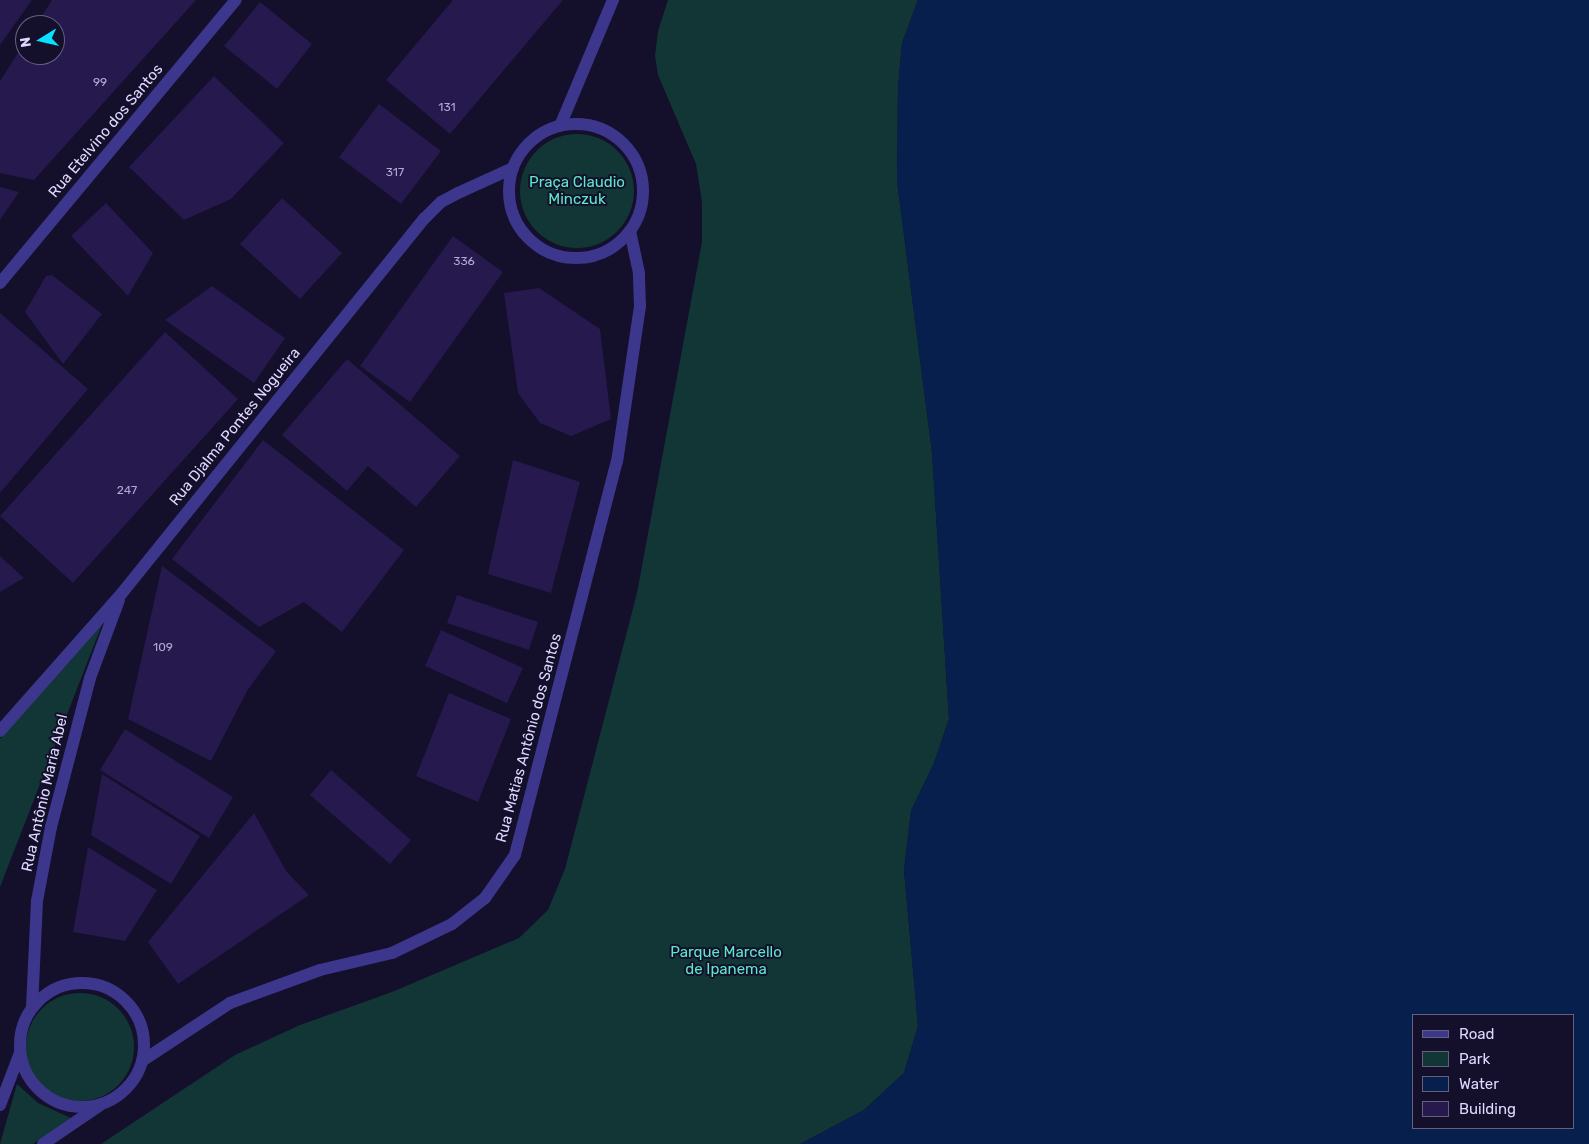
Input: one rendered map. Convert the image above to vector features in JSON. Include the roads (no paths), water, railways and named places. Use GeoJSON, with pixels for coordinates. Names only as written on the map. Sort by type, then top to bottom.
{"type":"FeatureCollection","features":[{"type":"Feature","properties":{"kind":"street","name":"Rua Etelvino dos Santos"},"geometry":{"type":"LineString","coordinates":[[0,283],[236,0]]}},
{"type":"Feature","properties":{"kind":"street"},"geometry":{"type":"LineString","coordinates":[[560,126],[613,0]]}},
{"type":"Feature","properties":{"kind":"street"},"geometry":{"type":"LineString","coordinates":[[582,124],[604,131],[624,144],[633,158],[642,187],[640,210],[630,232],[614,246],[595,255],[574,259],[554,255],[535,245],[520,229],[511,210],[509,189],[513,168],[523,149],[540,134],[560,126],[582,124]]}},
{"type":"Feature","properties":{"kind":"street","name":"Rua Djalma Pontes Nogueira"},"geometry":{"type":"LineString","coordinates":[[0,730],[122,593],[425,218],[441,202],[513,168]]}},
{"type":"Feature","properties":{"kind":"street","name":"Rua Matias Antônio dos Santos"},"geometry":{"type":"LineString","coordinates":[[142,1061],[230,1003],[320,970],[392,953],[452,924],[485,898],[515,855],[617,462],[640,306],[639,273],[630,232]]}},
{"type":"Feature","properties":{"kind":"street","name":"Rua Antônio Maria Abel"},"geometry":{"type":"LineString","coordinates":[[32,1008],[37,900],[51,827],[90,678],[122,593]]}},
{"type":"Feature","properties":{"kind":"street"},"geometry":{"type":"LineString","coordinates":[[0,1105],[20,1053],[21,1034],[32,1008],[46,994],[62,986],[81,983],[100,986],[116,994],[130,1007],[140,1024],[144,1042],[142,1061],[134,1079],[121,1094],[101,1104],[44,1144]]}},
{"type":"Feature","properties":{"kind":"street"},"geometry":{"type":"LineString","coordinates":[[20,1053],[26,1074],[40,1091],[58,1103],[79,1108],[101,1104]]}},
{"type":"Feature","properties":{"kind":"water"},"geometry":{"type":"Polygon","coordinates":[[[918,0],[1589,0],[1589,1144],[800,1144],[864,1110],[904,1073],[918,1026],[904,870],[911,811],[934,763],[949,719],[932,452],[897,181],[898,88],[902,43],[918,0]]]}},
{"type":"Feature","properties":{"kind":"park label","name":"Praça Claudio Minczuk"},"geometry":{"type":"Point","coordinates":[577,190]}},
{"type":"Feature","properties":{"kind":"park label","name":"Parque Marcello de Ipanema"},"geometry":{"type":"Point","coordinates":[726,960]}}]}
